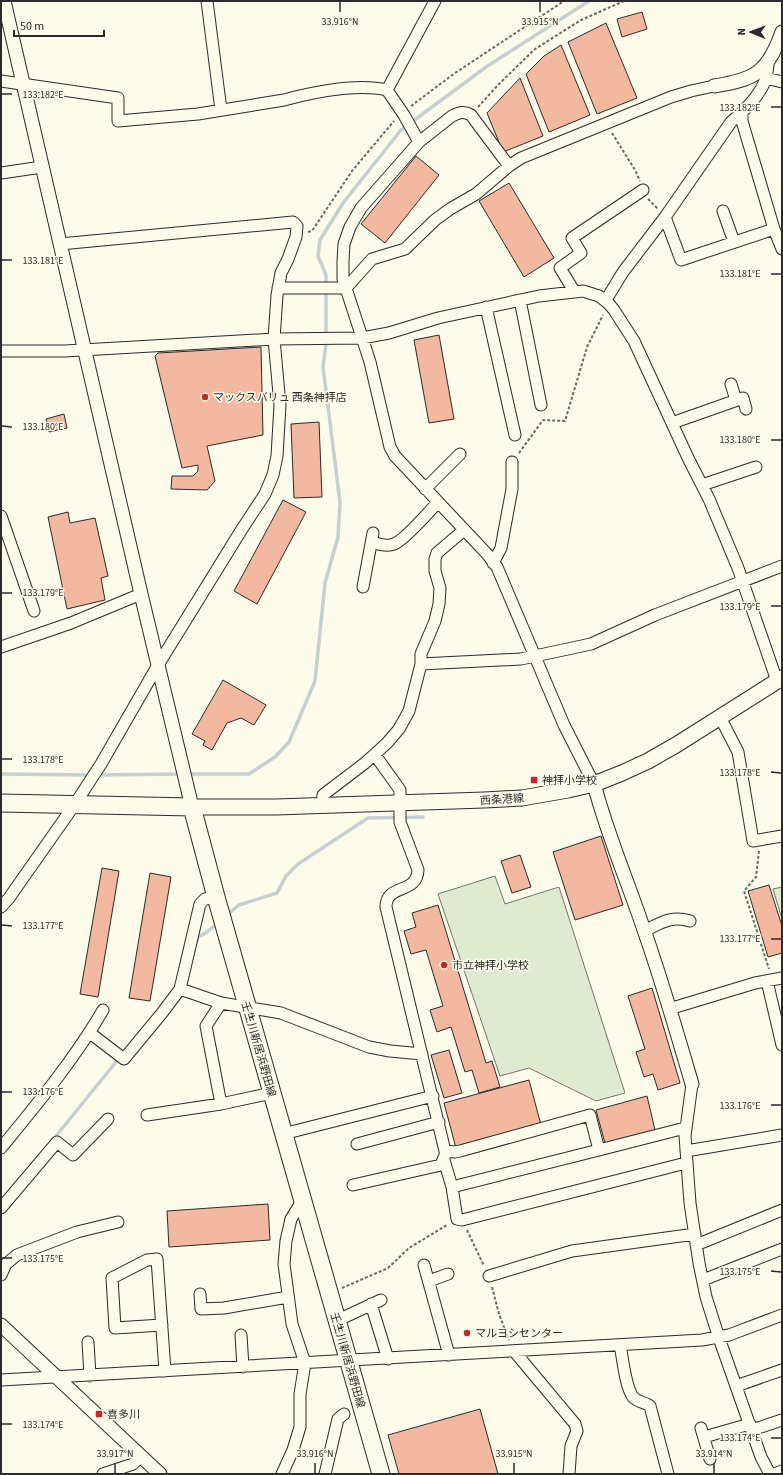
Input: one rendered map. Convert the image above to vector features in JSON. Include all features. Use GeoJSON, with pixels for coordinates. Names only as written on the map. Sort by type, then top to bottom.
{"type":"FeatureCollection","features":[{"type":"Feature","properties":{"kind":"main road","name":"西条港線"},"geometry":{"type":"LineString","coordinates":[[192,807],[276,807],[400,803],[522,798],[546,795],[594,784],[648,761],[780,680]]}},
{"type":"Feature","properties":{"kind":"main road"},"geometry":{"type":"LineString","coordinates":[[1,803],[192,807]]}},
{"type":"Feature","properties":{"kind":"main road","name":"壬生川新居浜野田線"},"geometry":{"type":"LineString","coordinates":[[192,807],[216,897],[380,1474]]}},
{"type":"Feature","properties":{"kind":"street"},"geometry":{"type":"LineString","coordinates":[[4,1],[84,351],[192,807]]}},
{"type":"Feature","properties":{"kind":"street"},"geometry":{"type":"LineString","coordinates":[[207,1],[221,110]]}},
{"type":"Feature","properties":{"kind":"street"},"geometry":{"type":"LineString","coordinates":[[387,90],[435,1]]}},
{"type":"Feature","properties":{"kind":"street"},"geometry":{"type":"LineString","coordinates":[[278,288],[346,288],[372,259],[405,249],[435,220],[450,209],[476,194],[508,166],[521,158],[671,97],[746,79],[759,72],[768,62],[777,46],[782,32]]}},
{"type":"Feature","properties":{"kind":"street"},"geometry":{"type":"LineString","coordinates":[[608,302],[623,272],[665,217],[731,122],[742,114],[760,90],[766,78],[768,62]]}},
{"type":"Feature","properties":{"kind":"street"},"geometry":{"type":"LineString","coordinates":[[766,78],[782,82]]}},
{"type":"Feature","properties":{"kind":"street"},"geometry":{"type":"LineString","coordinates":[[1,81],[118,98],[118,121],[198,114],[334,90],[369,88],[387,90],[417,139]]}},
{"type":"Feature","properties":{"kind":"street"},"geometry":{"type":"LineString","coordinates":[[508,166],[471,116],[465,112],[458,112],[417,139],[361,208],[350,227],[344,244],[342,261],[343,279],[370,362],[390,447],[395,456],[497,568],[564,725],[594,784],[600,808],[644,931],[692,1084],[685,1128],[686,1163],[695,1240],[706,1296],[719,1338],[761,1457],[770,1474]]}},
{"type":"Feature","properties":{"kind":"street"},"geometry":{"type":"LineString","coordinates":[[742,114],[742,121],[774,229],[782,249]]}},
{"type":"Feature","properties":{"kind":"street"},"geometry":{"type":"LineString","coordinates":[[1,173],[42,167]]}},
{"type":"Feature","properties":{"kind":"street"},"geometry":{"type":"LineString","coordinates":[[574,291],[560,268],[581,254],[572,238],[643,190]]}},
{"type":"Feature","properties":{"kind":"street"},"geometry":{"type":"LineString","coordinates":[[723,211],[734,242]]}},
{"type":"Feature","properties":{"kind":"street"},"geometry":{"type":"LineString","coordinates":[[665,217],[681,260],[774,229]]}},
{"type":"Feature","properties":{"kind":"street"},"geometry":{"type":"LineString","coordinates":[[1,906],[9,898],[101,764],[158,665],[265,494],[273,475],[277,456],[280,405],[274,339],[278,288],[281,273],[296,237],[297,226],[293,222],[60,244]]}},
{"type":"Feature","properties":{"kind":"street"},"geometry":{"type":"LineString","coordinates":[[1,351],[84,351],[274,339],[374,337],[438,318],[486,307],[574,291],[592,292],[608,302],[634,341],[726,537],[780,680]]}},
{"type":"Feature","properties":{"kind":"street"},"geometry":{"type":"LineString","coordinates":[[520,300],[541,405]]}},
{"type":"Feature","properties":{"kind":"street"},"geometry":{"type":"LineString","coordinates":[[486,307],[515,435]]}},
{"type":"Feature","properties":{"kind":"street"},"geometry":{"type":"LineString","coordinates":[[731,384],[736,400]]}},
{"type":"Feature","properties":{"kind":"street"},"geometry":{"type":"LineString","coordinates":[[672,423],[743,398],[746,408]]}},
{"type":"Feature","properties":{"kind":"street"},"geometry":{"type":"LineString","coordinates":[[425,489],[460,454]]}},
{"type":"Feature","properties":{"kind":"street"},"geometry":{"type":"LineString","coordinates":[[493,563],[501,548],[512,489],[512,462]]}},
{"type":"Feature","properties":{"kind":"street"},"geometry":{"type":"LineString","coordinates":[[702,485],[756,467]]}},
{"type":"Feature","properties":{"kind":"street"},"geometry":{"type":"LineString","coordinates":[[363,587],[372,538],[387,545],[394,544],[402,539],[438,502]]}},
{"type":"Feature","properties":{"kind":"street"},"geometry":{"type":"LineString","coordinates":[[1,516],[34,611]]}},
{"type":"Feature","properties":{"kind":"street"},"geometry":{"type":"LineString","coordinates":[[322,805],[323,795],[375,755],[399,729],[409,711],[421,664],[421,654],[435,621],[439,604],[440,588],[435,571],[435,559],[437,554],[464,530]]}},
{"type":"Feature","properties":{"kind":"street"},"geometry":{"type":"LineString","coordinates":[[421,664],[507,661],[600,640],[655,615],[782,566]]}},
{"type":"Feature","properties":{"kind":"street"},"geometry":{"type":"LineString","coordinates":[[1,647],[71,623],[141,594]]}},
{"type":"Feature","properties":{"kind":"street"},"geometry":{"type":"LineString","coordinates":[[720,717],[738,752],[753,841],[782,836]]}},
{"type":"Feature","properties":{"kind":"street"},"geometry":{"type":"LineString","coordinates":[[375,755],[400,790],[400,822],[418,870],[418,877],[411,885],[394,892],[389,896],[386,902],[386,907],[439,1122],[457,1219],[462,1220],[686,1163]]}},
{"type":"Feature","properties":{"kind":"street"},"geometry":{"type":"LineString","coordinates":[[90,1033],[124,1058],[180,989],[200,904],[205,899],[216,897]]}},
{"type":"Feature","properties":{"kind":"street"},"geometry":{"type":"LineString","coordinates":[[644,931],[669,919],[680,918],[690,921]]}},
{"type":"Feature","properties":{"kind":"street"},"geometry":{"type":"LineString","coordinates":[[669,1009],[774,979],[782,1045]]}},
{"type":"Feature","properties":{"kind":"street"},"geometry":{"type":"LineString","coordinates":[[180,989],[222,1002],[281,1013],[369,1047],[390,1051],[422,1054]]}},
{"type":"Feature","properties":{"kind":"street"},"geometry":{"type":"LineString","coordinates":[[221,1104],[206,1026],[222,1002]]}},
{"type":"Feature","properties":{"kind":"street"},"geometry":{"type":"LineString","coordinates":[[1,1148],[48,1090],[90,1033],[103,1010]]}},
{"type":"Feature","properties":{"kind":"street"},"geometry":{"type":"LineString","coordinates":[[147,1115],[221,1104],[272,1093]]}},
{"type":"Feature","properties":{"kind":"street"},"geometry":{"type":"LineString","coordinates":[[283,1134],[433,1096]]}},
{"type":"Feature","properties":{"kind":"street"},"geometry":{"type":"LineString","coordinates":[[445,1155],[590,1115],[600,1150]]}},
{"type":"Feature","properties":{"kind":"street"},"geometry":{"type":"LineString","coordinates":[[1,1208],[57,1142],[73,1155],[108,1119]]}},
{"type":"Feature","properties":{"kind":"street"},"geometry":{"type":"LineString","coordinates":[[357,1144],[439,1122]]}},
{"type":"Feature","properties":{"kind":"street"},"geometry":{"type":"LineString","coordinates":[[452,1187],[685,1128]]}},
{"type":"Feature","properties":{"kind":"street"},"geometry":{"type":"LineString","coordinates":[[686,1151],[782,1135]]}},
{"type":"Feature","properties":{"kind":"street"},"geometry":{"type":"LineString","coordinates":[[353,1185],[441,1165],[445,1155]]}},
{"type":"Feature","properties":{"kind":"street"},"geometry":{"type":"LineString","coordinates":[[282,1474],[293,1450],[300,1427],[300,1394],[305,1363],[292,1324],[284,1264],[290,1219],[302,1201]]}},
{"type":"Feature","properties":{"kind":"street"},"geometry":{"type":"LineString","coordinates":[[489,1276],[572,1252],[695,1240],[782,1210]]}},
{"type":"Feature","properties":{"kind":"street"},"geometry":{"type":"LineString","coordinates":[[1,1275],[6,1264],[10,1259],[17,1255],[77,1232],[118,1222]]}},
{"type":"Feature","properties":{"kind":"street"},"geometry":{"type":"LineString","coordinates":[[703,1280],[782,1249]]}},
{"type":"Feature","properties":{"kind":"street"},"geometry":{"type":"LineString","coordinates":[[162,1326],[116,1328],[112,1278],[147,1260],[157,1259],[162,1326],[165,1371]]}},
{"type":"Feature","properties":{"kind":"street"},"geometry":{"type":"LineString","coordinates":[[424,1265],[449,1355]]}},
{"type":"Feature","properties":{"kind":"street"},"geometry":{"type":"LineString","coordinates":[[429,1281],[448,1274]]}},
{"type":"Feature","properties":{"kind":"street"},"geometry":{"type":"LineString","coordinates":[[200,1294],[201,1309],[224,1308],[288,1297]]}},
{"type":"Feature","properties":{"kind":"street"},"geometry":{"type":"LineString","coordinates":[[336,1321],[376,1302],[388,1359]]}},
{"type":"Feature","properties":{"kind":"street"},"geometry":{"type":"LineString","coordinates":[[1,1380],[388,1359],[719,1338],[782,1315]]}},
{"type":"Feature","properties":{"kind":"street"},"geometry":{"type":"LineString","coordinates":[[1,1325],[160,1474]]}},
{"type":"Feature","properties":{"kind":"street"},"geometry":{"type":"LineString","coordinates":[[241,1336],[243,1367]]}},
{"type":"Feature","properties":{"kind":"street"},"geometry":{"type":"LineString","coordinates":[[88,1342],[90,1376]]}},
{"type":"Feature","properties":{"kind":"street"},"geometry":{"type":"LineString","coordinates":[[620,1345],[628,1384],[633,1397],[637,1401],[645,1402],[650,1406],[668,1474]]}},
{"type":"Feature","properties":{"kind":"street"},"geometry":{"type":"LineString","coordinates":[[514,1351],[575,1424],[577,1431],[571,1446],[570,1474]]}},
{"type":"Feature","properties":{"kind":"street"},"geometry":{"type":"LineString","coordinates":[[736,1386],[782,1370]]}},
{"type":"Feature","properties":{"kind":"street"},"geometry":{"type":"LineString","coordinates":[[325,1474],[338,1418],[344,1414]]}},
{"type":"Feature","properties":{"kind":"street"},"geometry":{"type":"LineString","coordinates":[[710,1459],[702,1432],[751,1427],[782,1420]]}},
{"type":"Feature","properties":{"kind":"street"},"geometry":{"type":"LineString","coordinates":[[103,1474],[133,1464],[141,1456]]}},
{"type":"Feature","properties":{"kind":"street"},"geometry":{"type":"LineString","coordinates":[[774,1474],[782,1472]]}},
{"type":"Feature","properties":{"kind":"path"},"geometry":{"type":"LineString","coordinates":[[296,237],[312,231],[352,171],[403,114],[455,74],[564,1]]}},
{"type":"Feature","properties":{"kind":"path"},"geometry":{"type":"LineString","coordinates":[[471,116],[498,85],[535,49],[581,20],[624,1]]}},
{"type":"Feature","properties":{"kind":"path"},"geometry":{"type":"LineString","coordinates":[[606,123],[635,170],[647,198],[665,217]]}},
{"type":"Feature","properties":{"kind":"path"},"geometry":{"type":"LineString","coordinates":[[512,462],[543,420],[565,421],[587,346],[608,302]]}},
{"type":"Feature","properties":{"kind":"path"},"geometry":{"type":"LineString","coordinates":[[782,718],[782,744]]}},
{"type":"Feature","properties":{"kind":"path"},"geometry":{"type":"LineString","coordinates":[[761,840],[757,860],[756,877],[744,891],[774,979]]}},
{"type":"Feature","properties":{"kind":"path"},"geometry":{"type":"LineString","coordinates":[[329,1295],[388,1268],[409,1248],[457,1219]]}},
{"type":"Feature","properties":{"kind":"green space"},"geometry":{"type":"Polygon","coordinates":[[[495,876],[505,904],[559,887],[625,1093],[596,1101],[529,1068],[500,1076],[438,894],[495,876]]]}},
{"type":"Feature","properties":{"kind":"green space"},"geometry":{"type":"Polygon","coordinates":[[[782,887],[782,919],[773,889],[782,887]]]}},
{"type":"Feature","properties":{"kind":"building"},"geometry":{"type":"Polygon","coordinates":[[[642,12],[647,29],[622,37],[617,19],[642,12]]]}},
{"type":"Feature","properties":{"kind":"building"},"geometry":{"type":"Polygon","coordinates":[[[606,23],[637,98],[597,114],[568,42],[606,23]]]}},
{"type":"Feature","properties":{"kind":"building"},"geometry":{"type":"Polygon","coordinates":[[[561,45],[590,115],[549,132],[526,74],[544,56],[561,45]]]}},
{"type":"Feature","properties":{"kind":"building"},"geometry":{"type":"Polygon","coordinates":[[[520,78],[543,136],[503,152],[487,113],[520,78]]]}},
{"type":"Feature","properties":{"kind":"building"},"geometry":{"type":"Polygon","coordinates":[[[416,156],[439,175],[385,243],[361,224],[416,156]]]}},
{"type":"Feature","properties":{"kind":"building"},"geometry":{"type":"Polygon","coordinates":[[[509,183],[554,258],[524,277],[479,201],[509,183]]]}},
{"type":"Feature","properties":{"kind":"building"},"geometry":{"type":"Polygon","coordinates":[[[439,335],[454,419],[429,423],[414,340],[439,335]]]}},
{"type":"Feature","properties":{"kind":"building"},"geometry":{"type":"Polygon","coordinates":[[[261,347],[263,435],[207,446],[215,481],[207,490],[171,489],[172,476],[193,476],[198,471],[198,465],[182,468],[155,356],[158,353],[261,347]]]}},
{"type":"Feature","properties":{"kind":"building"},"geometry":{"type":"Polygon","coordinates":[[[64,414],[67,428],[49,432],[46,419],[64,414]]]}},
{"type":"Feature","properties":{"kind":"building"},"geometry":{"type":"Polygon","coordinates":[[[319,422],[322,497],[294,498],[291,424],[319,422]]]}},
{"type":"Feature","properties":{"kind":"building"},"geometry":{"type":"Polygon","coordinates":[[[283,500],[306,512],[257,604],[234,591],[283,500]]]}},
{"type":"Feature","properties":{"kind":"building"},"geometry":{"type":"Polygon","coordinates":[[[68,512],[70,523],[95,518],[108,576],[101,578],[105,600],[67,609],[48,517],[68,512]]]}},
{"type":"Feature","properties":{"kind":"building"},"geometry":{"type":"Polygon","coordinates":[[[223,680],[266,705],[254,725],[241,718],[227,723],[212,750],[203,745],[205,741],[192,734],[223,680]]]}},
{"type":"Feature","properties":{"kind":"building"},"geometry":{"type":"Polygon","coordinates":[[[601,836],[623,905],[575,920],[553,852],[601,836]]]}},
{"type":"Feature","properties":{"kind":"building"},"geometry":{"type":"Polygon","coordinates":[[[520,855],[531,887],[512,893],[501,861],[520,855]]]}},
{"type":"Feature","properties":{"kind":"building"},"geometry":{"type":"Polygon","coordinates":[[[102,868],[119,871],[98,997],[80,994],[102,868]]]}},
{"type":"Feature","properties":{"kind":"building"},"geometry":{"type":"Polygon","coordinates":[[[150,873],[171,877],[150,1001],[129,998],[150,873]]]}},
{"type":"Feature","properties":{"kind":"building"},"geometry":{"type":"Polygon","coordinates":[[[769,885],[782,926],[782,953],[768,957],[748,891],[769,885]]]}},
{"type":"Feature","properties":{"kind":"building"},"geometry":{"type":"Polygon","coordinates":[[[438,905],[486,1063],[492,1061],[500,1087],[479,1093],[472,1070],[465,1072],[451,1027],[437,1032],[430,1010],[443,1006],[426,950],[411,954],[404,931],[416,927],[412,913],[438,905]]]}},
{"type":"Feature","properties":{"kind":"building"},"geometry":{"type":"Polygon","coordinates":[[[652,988],[680,1083],[658,1090],[653,1074],[644,1077],[636,1052],[645,1049],[628,996],[652,988]]]}},
{"type":"Feature","properties":{"kind":"building"},"geometry":{"type":"Polygon","coordinates":[[[449,1050],[462,1093],[444,1098],[431,1055],[449,1050]]]}},
{"type":"Feature","properties":{"kind":"building"},"geometry":{"type":"Polygon","coordinates":[[[529,1080],[541,1125],[456,1148],[444,1103],[529,1080]]]}},
{"type":"Feature","properties":{"kind":"building"},"geometry":{"type":"Polygon","coordinates":[[[647,1096],[655,1130],[605,1143],[596,1110],[647,1096]]]}},
{"type":"Feature","properties":{"kind":"building"},"geometry":{"type":"Polygon","coordinates":[[[268,1204],[270,1240],[169,1247],[167,1211],[268,1204]]]}},
{"type":"Feature","properties":{"kind":"building"},"geometry":{"type":"Polygon","coordinates":[[[480,1409],[498,1474],[399,1474],[388,1435],[480,1409]]]}},
{"type":"Feature","properties":{"kind":"waterway"},"geometry":{"type":"LineString","coordinates":[[187,774],[249,774],[275,757],[289,742],[315,681],[325,583],[338,537],[340,502],[323,367],[326,344],[326,275],[318,256],[320,240],[343,203],[401,130],[486,67],[589,1]]}},
{"type":"Feature","properties":{"kind":"waterway"},"geometry":{"type":"LineString","coordinates":[[1,774],[91,775]]}},
{"type":"Feature","properties":{"kind":"waterway"},"geometry":{"type":"LineString","coordinates":[[97,775],[181,774]]}},
{"type":"Feature","properties":{"kind":"waterway"},"geometry":{"type":"LineString","coordinates":[[227,915],[239,905],[277,893],[286,876],[298,864],[368,818],[423,817]]}},
{"type":"Feature","properties":{"kind":"waterway"},"geometry":{"type":"LineString","coordinates":[[197,941],[198,937],[219,922]]}},
{"type":"Feature","properties":{"kind":"waterway"},"geometry":{"type":"LineString","coordinates":[[52,1141],[120,1057]]}},
{"type":"Feature","properties":{"kind":"place","name":"マックスバリュ 西条神拝店"},"geometry":{"type":"Point","coordinates":[205,397]}},
{"type":"Feature","properties":{"kind":"place","name":"神拝小学校"},"geometry":{"type":"Point","coordinates":[534,780]}},
{"type":"Feature","properties":{"kind":"place","name":"市立神拝小学校"},"geometry":{"type":"Point","coordinates":[444,965]}},
{"type":"Feature","properties":{"kind":"place","name":"マルヨシセンター"},"geometry":{"type":"Point","coordinates":[467,1333]}},
{"type":"Feature","properties":{"kind":"place","name":"喜多川"},"geometry":{"type":"Point","coordinates":[99,1414]}}]}
